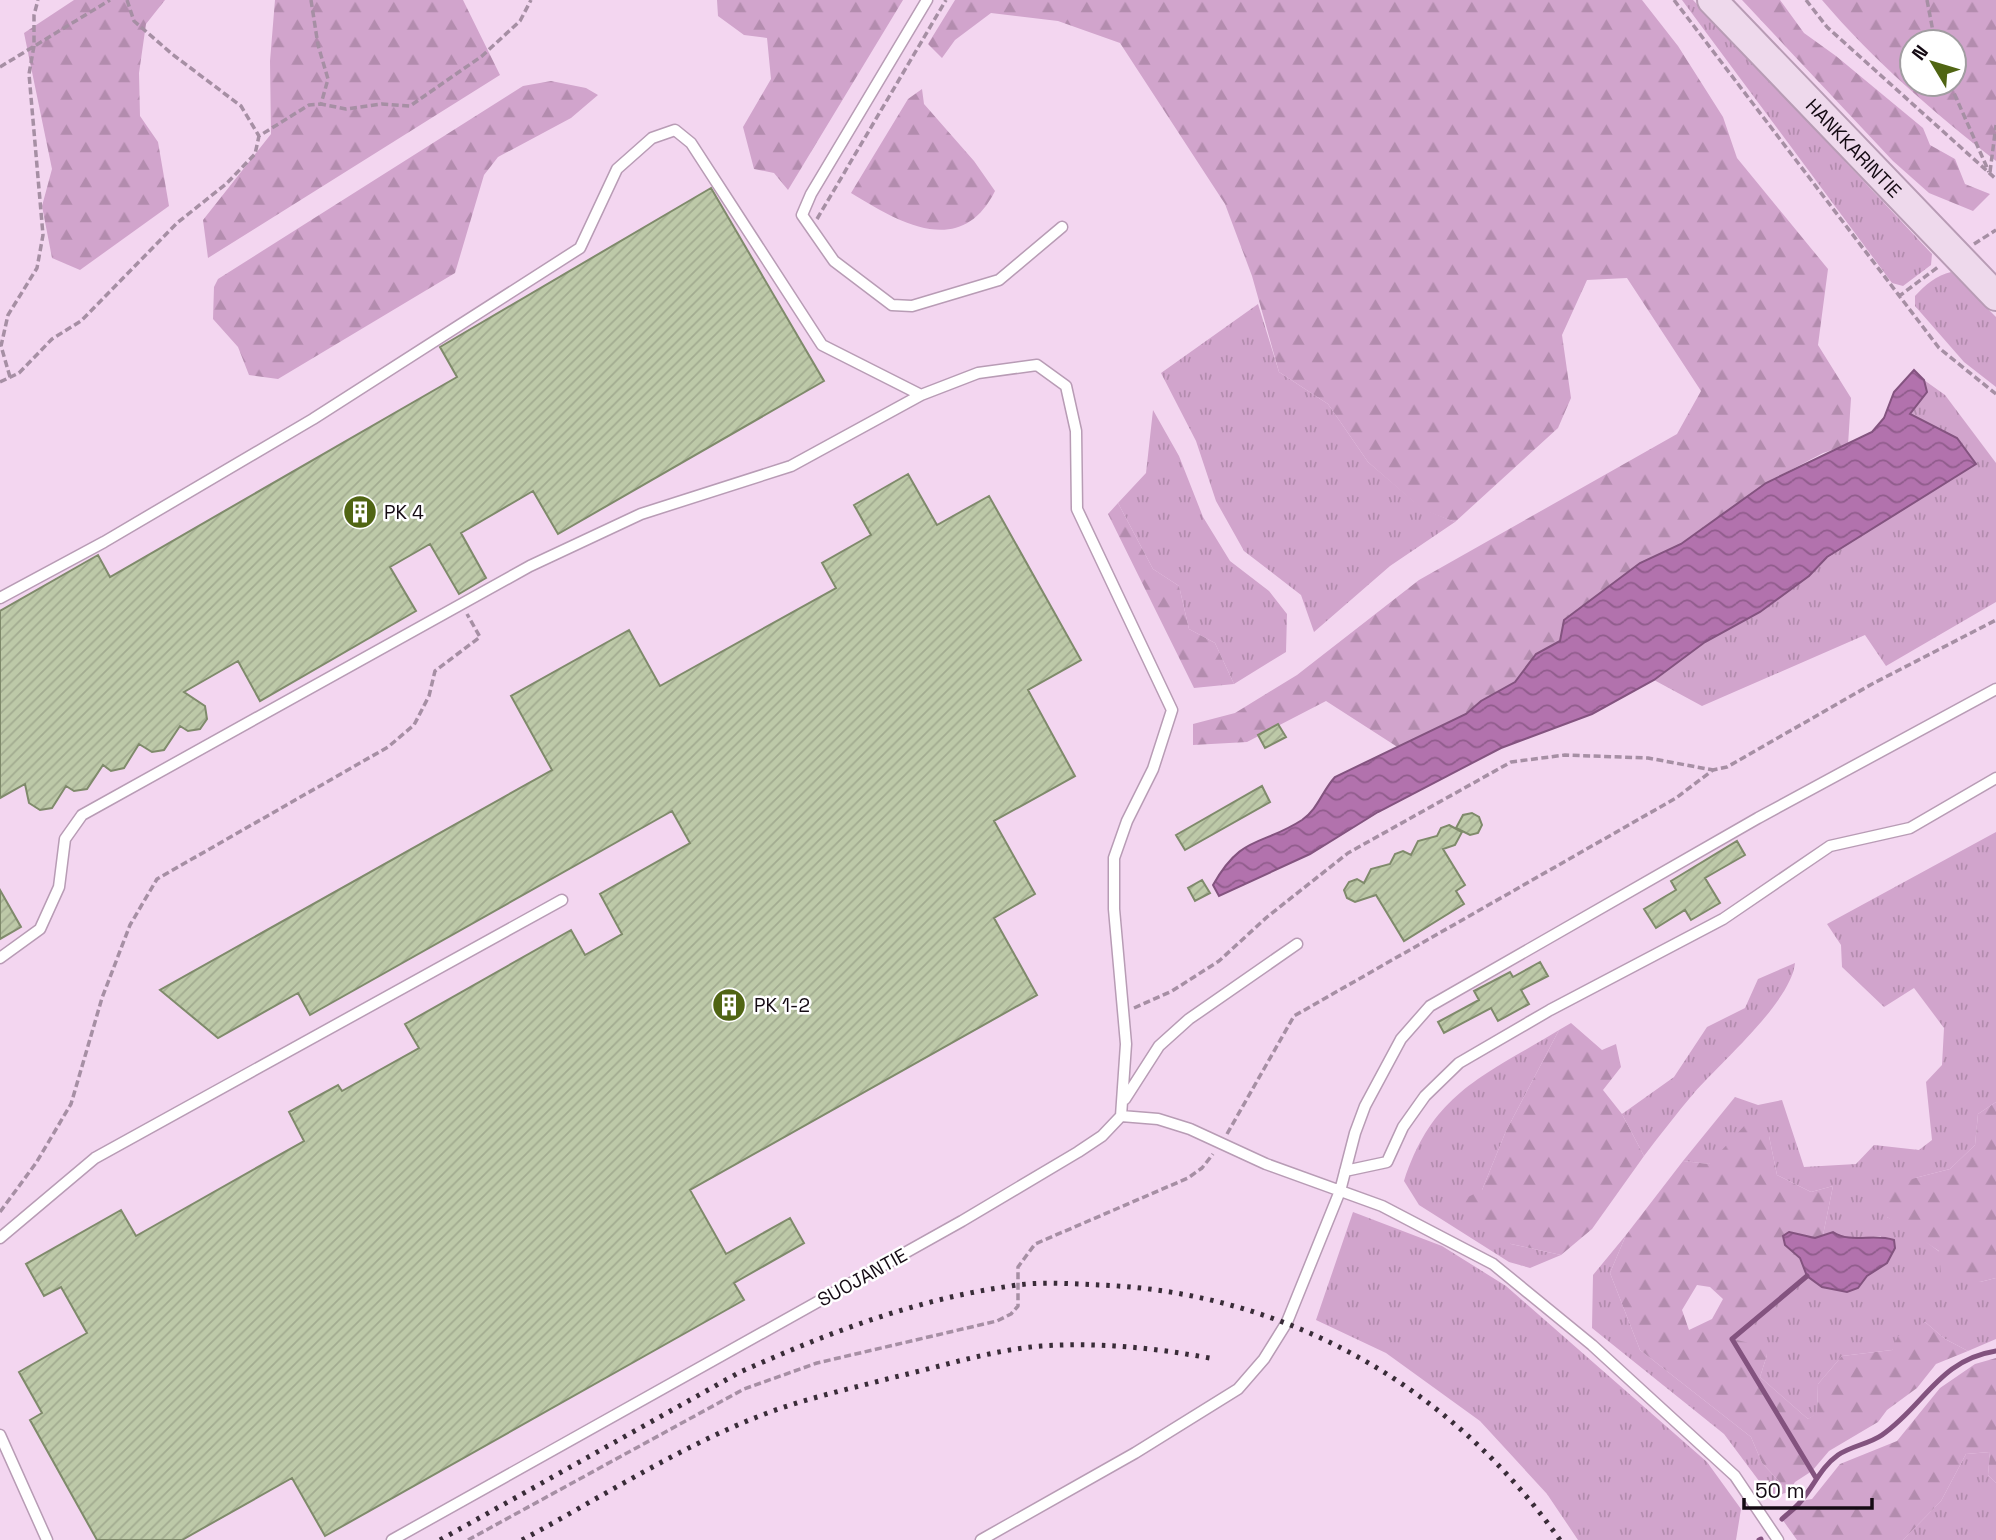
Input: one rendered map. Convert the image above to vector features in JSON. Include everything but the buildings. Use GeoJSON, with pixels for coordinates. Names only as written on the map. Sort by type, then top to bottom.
{"type":"FeatureCollection","features":[{"type":"Feature","properties":{"kind":"main road","name":"HANKKARINTIE"},"geometry":{"type":"LineString","coordinates":[[1712,0],[1996,296]]}},
{"type":"Feature","properties":{"kind":"lane"},"geometry":{"type":"LineString","coordinates":[[927,0],[811,194],[802,215],[834,261],[892,305],[912,306],[999,280],[1062,228]]}},
{"type":"Feature","properties":{"kind":"lane"},"geometry":{"type":"LineString","coordinates":[[0,598],[104,542],[313,419],[580,248],[617,169],[652,138],[675,130],[691,143],[822,345],[921,396]]}},
{"type":"Feature","properties":{"kind":"lane"},"geometry":{"type":"LineString","coordinates":[[0,958],[40,929],[59,887],[65,839],[82,815],[530,566],[641,514],[791,466],[921,396],[978,373],[1037,365],[1066,386],[1076,431],[1077,509],[1172,710],[1153,769],[1127,821],[1114,858],[1114,909],[1126,1044],[1121,1116],[1158,1119],[1266,1164],[1382,1206],[1493,1264],[1603,1354],[1735,1476],[1778,1540]]}},
{"type":"Feature","properties":{"kind":"lane"},"geometry":{"type":"LineString","coordinates":[[981,1540],[1135,1453],[1238,1389],[1264,1359],[1287,1322],[1340,1191],[1365,1106],[1401,1039],[1430,1006],[1758,818],[1996,689]]}},
{"type":"Feature","properties":{"kind":"lane"},"geometry":{"type":"LineString","coordinates":[[1345,1171],[1387,1162],[1403,1127],[1425,1096],[1459,1063],[1550,1010],[1723,919],[1830,846],[1910,828],[1996,778]]}},
{"type":"Feature","properties":{"kind":"lane"},"geometry":{"type":"LineString","coordinates":[[0,1238],[95,1158],[562,900]]}},
{"type":"Feature","properties":{"kind":"lane"},"geometry":{"type":"LineString","coordinates":[[1122,1104],[1159,1046],[1199,1011],[1297,944]]}},
{"type":"Feature","properties":{"kind":"lane","name":"SUOJANTIE"},"geometry":{"type":"LineString","coordinates":[[392,1540],[962,1221],[1086,1147],[1121,1116]]}},
{"type":"Feature","properties":{"kind":"lane"},"geometry":{"type":"LineString","coordinates":[[0,1435],[47,1540]]}},
{"type":"Feature","properties":{"kind":"path"},"geometry":{"type":"LineString","coordinates":[[10,377],[1,346],[8,315],[37,268],[43,236],[29,74],[38,0]]}},
{"type":"Feature","properties":{"kind":"path"},"geometry":{"type":"LineString","coordinates":[[0,67],[110,0]]}},
{"type":"Feature","properties":{"kind":"path"},"geometry":{"type":"LineString","coordinates":[[0,382],[19,373],[52,339],[81,321],[177,223],[226,184],[256,154],[259,136],[241,106],[172,54],[134,21],[128,0]]}},
{"type":"Feature","properties":{"kind":"path"},"geometry":{"type":"LineString","coordinates":[[311,0],[318,45],[328,79],[321,104]]}},
{"type":"Feature","properties":{"kind":"path"},"geometry":{"type":"LineString","coordinates":[[259,136],[309,105],[321,104],[346,109],[382,104],[410,106],[482,56],[520,21],[531,0]]}},
{"type":"Feature","properties":{"kind":"path"},"geometry":{"type":"LineString","coordinates":[[811,230],[946,0]]}},
{"type":"Feature","properties":{"kind":"path"},"geometry":{"type":"LineString","coordinates":[[1674,0],[1939,348],[1996,394]]}},
{"type":"Feature","properties":{"kind":"path"},"geometry":{"type":"LineString","coordinates":[[1806,0],[1827,27],[1996,179]]}},
{"type":"Feature","properties":{"kind":"path"},"geometry":{"type":"LineString","coordinates":[[1927,0],[1932,28]]}},
{"type":"Feature","properties":{"kind":"path"},"geometry":{"type":"LineString","coordinates":[[1956,98],[1990,174]]}},
{"type":"Feature","properties":{"kind":"path"},"geometry":{"type":"LineString","coordinates":[[1990,174],[1996,124]]}},
{"type":"Feature","properties":{"kind":"path"},"geometry":{"type":"LineString","coordinates":[[1970,247],[1996,230]]}},
{"type":"Feature","properties":{"kind":"path"},"geometry":{"type":"LineString","coordinates":[[1898,297],[1942,264]]}},
{"type":"Feature","properties":{"kind":"path"},"geometry":{"type":"LineString","coordinates":[[0,1212],[36,1163],[71,1104],[102,998],[130,925],[157,879],[388,747],[414,725],[429,696],[435,671],[480,637],[460,604]]}},
{"type":"Feature","properties":{"kind":"path"},"geometry":{"type":"LineString","coordinates":[[1124,1010],[1172,991],[1219,961],[1267,917],[1348,853],[1511,762],[1565,755],[1648,758],[1713,770],[1727,768],[1872,684],[1996,620]]}},
{"type":"Feature","properties":{"kind":"path"},"geometry":{"type":"LineString","coordinates":[[468,1540],[744,1389],[817,1363],[998,1321],[1011,1314],[1018,1306],[1018,1266],[1035,1244],[1188,1178],[1202,1168],[1221,1143],[1294,1016],[1676,798],[1713,770]]}},
{"type":"Feature","properties":{"kind":"green space"},"geometry":{"type":"Polygon","coordinates":[[[74,0],[165,0],[146,24],[139,73],[140,116],[158,142],[169,206],[80,270],[52,258],[42,206],[52,169],[24,33],[74,0]]]}},
{"type":"Feature","properties":{"kind":"green space"},"geometry":{"type":"Polygon","coordinates":[[[275,0],[463,0],[500,75],[208,258],[203,220],[271,134],[270,61],[275,0]]]}},
{"type":"Feature","properties":{"kind":"green space"},"geometry":{"type":"Polygon","coordinates":[[[717,0],[903,0],[788,190],[774,173],[754,169],[743,127],[771,79],[767,38],[744,35],[718,16],[717,0]]]}},
{"type":"Feature","properties":{"kind":"green space"},"geometry":{"type":"Polygon","coordinates":[[[955,0],[1642,0],[1678,46],[1723,117],[1737,158],[1828,269],[1818,345],[1851,398],[1848,445],[1823,453],[1766,483],[1681,544],[1640,563],[1564,620],[1560,641],[1536,654],[1515,682],[1481,701],[1466,714],[1399,748],[1326,701],[1247,742],[1193,745],[1193,724],[1235,713],[1297,675],[1419,580],[1677,434],[1701,391],[1627,278],[1587,280],[1562,335],[1571,398],[1558,428],[1455,522],[1423,510],[1368,462],[1328,404],[1279,372],[1252,276],[1225,204],[1120,43],[1058,21],[991,13],[955,40],[942,58],[928,44],[955,0]]]}},
{"type":"Feature","properties":{"kind":"green space"},"geometry":{"type":"Polygon","coordinates":[[[1682,0],[1693,0],[1932,254],[1931,265],[1903,286],[1892,283],[1682,0]]]}},
{"type":"Feature","properties":{"kind":"green space"},"geometry":{"type":"Polygon","coordinates":[[[1742,0],[1780,0],[1804,33],[1923,128],[1930,145],[1955,159],[1965,184],[1990,194],[1973,211],[1929,193],[1893,161],[1742,0]]]}},
{"type":"Feature","properties":{"kind":"green space"},"geometry":{"type":"Polygon","coordinates":[[[1822,0],[1996,0],[1996,161],[1920,98],[1968,98],[1968,28],[1898,28],[1898,78],[1822,0]]]}},
{"type":"Feature","properties":{"kind":"green space"},"geometry":{"type":"Polygon","coordinates":[[[551,81],[586,88],[598,95],[571,118],[498,157],[484,175],[455,273],[278,379],[249,375],[238,347],[213,319],[214,287],[218,279],[523,86],[551,81]]]}},
{"type":"Feature","properties":{"kind":"green space"},"geometry":{"type":"Polygon","coordinates":[[[922,89],[924,104],[974,161],[995,191],[981,212],[965,224],[947,229],[929,229],[909,223],[851,193],[908,99],[922,89]]]}},
{"type":"Feature","properties":{"kind":"green space"},"geometry":{"type":"Polygon","coordinates":[[[1951,272],[1996,317],[1996,387],[1964,362],[1915,306],[1915,296],[1923,288],[1936,278],[1951,272]]]}},
{"type":"Feature","properties":{"kind":"green space"},"geometry":{"type":"Polygon","coordinates":[[[1258,304],[1279,372],[1328,404],[1368,462],[1423,509],[1455,522],[1390,566],[1314,632],[1301,595],[1244,551],[1216,501],[1196,441],[1161,373],[1258,304]]]}},
{"type":"Feature","properties":{"kind":"green space"},"geometry":{"type":"Polygon","coordinates":[[[1924,380],[1945,395],[1996,463],[1996,602],[1886,666],[1865,635],[1702,706],[1654,680],[1700,645],[1785,593],[1827,557],[1976,464],[1957,438],[1910,414],[1927,392],[1924,380]]]}},
{"type":"Feature","properties":{"kind":"green space"},"geometry":{"type":"Polygon","coordinates":[[[1153,410],[1179,456],[1203,517],[1230,561],[1269,591],[1287,614],[1286,652],[1234,684],[1215,643],[1189,629],[1179,586],[1153,569],[1118,503],[1146,473],[1153,410]]]}},
{"type":"Feature","properties":{"kind":"green space"},"geometry":{"type":"Polygon","coordinates":[[[1118,503],[1153,569],[1179,586],[1189,629],[1215,643],[1234,684],[1194,688],[1108,514],[1118,503]]]}},
{"type":"Feature","properties":{"kind":"green space"},"geometry":{"type":"Polygon","coordinates":[[[1996,832],[1996,1102],[1978,1114],[1975,1145],[1950,1169],[1915,1178],[1887,1217],[1905,1226],[1980,1282],[1996,1278],[1996,1339],[1968,1351],[1945,1339],[1925,1322],[1892,1350],[1842,1356],[1818,1384],[1817,1414],[1808,1419],[1760,1377],[1767,1355],[1732,1339],[1807,1276],[1822,1287],[1858,1288],[1867,1276],[1887,1263],[1881,1236],[1844,1239],[1833,1232],[1823,1235],[1833,1186],[1811,1192],[1777,1175],[1769,1136],[1709,1164],[1683,1161],[1735,1097],[1758,1105],[1782,1100],[1804,1167],[1856,1164],[1874,1145],[1919,1150],[1932,1140],[1926,1082],[1942,1065],[1944,1028],[1914,988],[1884,1007],[1842,967],[1841,945],[1827,924],[1996,832]]]}},
{"type":"Feature","properties":{"kind":"green space"},"geometry":{"type":"Polygon","coordinates":[[[1795,963],[1791,979],[1768,1013],[1694,1093],[1644,1156],[1622,1114],[1674,1077],[1707,1027],[1745,1008],[1758,979],[1795,963]]]}},
{"type":"Feature","properties":{"kind":"green space"},"geometry":{"type":"Polygon","coordinates":[[[1571,1023],[1602,1050],[1616,1044],[1621,1067],[1603,1090],[1622,1114],[1644,1156],[1592,1229],[1561,1255],[1511,1244],[1458,1202],[1482,1190],[1506,1131],[1559,1030],[1571,1023]]]}},
{"type":"Feature","properties":{"kind":"green space"},"geometry":{"type":"Polygon","coordinates":[[[1559,1030],[1506,1131],[1482,1190],[1511,1244],[1561,1255],[1530,1268],[1509,1262],[1419,1205],[1404,1181],[1430,1126],[1446,1106],[1464,1089],[1559,1030]]]}},
{"type":"Feature","properties":{"kind":"green space"},"geometry":{"type":"Polygon","coordinates":[[[1996,1102],[1996,1278],[1980,1282],[1941,1275],[1939,1251],[1887,1217],[1867,1198],[1915,1178],[1950,1169],[1975,1145],[1978,1114],[1996,1102]]]}},
{"type":"Feature","properties":{"kind":"green space"},"geometry":{"type":"Polygon","coordinates":[[[1745,1125],[1769,1136],[1777,1175],[1811,1192],[1833,1186],[1823,1235],[1815,1238],[1789,1232],[1785,1245],[1800,1258],[1807,1276],[1733,1339],[1761,1346],[1767,1355],[1760,1377],[1808,1419],[1817,1413],[1818,1384],[1842,1356],[1892,1350],[1898,1336],[1925,1322],[1945,1339],[1968,1351],[1936,1364],[1917,1388],[1887,1410],[1878,1422],[1829,1451],[1812,1471],[1795,1482],[1789,1492],[1762,1463],[1751,1437],[1640,1350],[1610,1273],[1626,1235],[1683,1161],[1709,1164],[1745,1125]],[[1697,1285],[1682,1310],[1689,1330],[1712,1319],[1723,1299],[1710,1287],[1697,1285]]]}},
{"type":"Feature","properties":{"kind":"green space"},"geometry":{"type":"Polygon","coordinates":[[[1353,1212],[1442,1246],[1506,1286],[1707,1462],[1741,1509],[1736,1540],[1578,1540],[1547,1494],[1480,1421],[1386,1353],[1316,1320],[1353,1212]]]}},
{"type":"Feature","properties":{"kind":"green space"},"geometry":{"type":"Polygon","coordinates":[[[1626,1235],[1610,1273],[1640,1350],[1751,1437],[1762,1463],[1789,1492],[1771,1497],[1724,1434],[1592,1328],[1593,1275],[1626,1235]]]}},
{"type":"Feature","properties":{"kind":"green space"},"geometry":{"type":"Polygon","coordinates":[[[1996,1358],[1996,1483],[1988,1475],[1990,1452],[1966,1454],[1941,1501],[1903,1540],[1797,1540],[1782,1519],[1801,1501],[1812,1499],[1840,1464],[1897,1441],[1940,1388],[1975,1364],[1996,1358]]]}},
{"type":"Feature","properties":{"kind":"green space"},"geometry":{"type":"Polygon","coordinates":[[[1990,1452],[1988,1475],[1996,1483],[1996,1540],[1903,1540],[1941,1501],[1966,1454],[1990,1452]]]}},
{"type":"Feature","properties":{"kind":"water"},"geometry":{"type":"Polygon","coordinates":[[[1914,370],[1924,380],[1927,392],[1910,414],[1957,438],[1976,464],[1827,557],[1809,576],[1760,612],[1705,642],[1654,680],[1592,714],[1501,748],[1378,812],[1310,854],[1219,896],[1213,885],[1233,857],[1243,849],[1302,820],[1312,811],[1335,777],[1466,714],[1481,701],[1515,682],[1536,654],[1560,641],[1564,620],[1640,563],[1681,544],[1766,483],[1872,432],[1884,418],[1894,392],[1914,370]]]}},
{"type":"Feature","properties":{"kind":"water"},"geometry":{"type":"Polygon","coordinates":[[[1789,1232],[1815,1238],[1833,1232],[1847,1237],[1886,1238],[1894,1240],[1895,1248],[1887,1263],[1867,1276],[1858,1288],[1847,1292],[1822,1287],[1807,1276],[1800,1258],[1785,1245],[1783,1236],[1789,1232]]]}},
{"type":"Feature","properties":{"kind":"waterway"},"geometry":{"type":"LineString","coordinates":[[1807,1276],[1732,1339],[1816,1478]]}},
{"type":"Feature","properties":{"kind":"waterway"},"geometry":{"type":"LineString","coordinates":[[1782,1519],[1799,1504],[1822,1471],[1838,1455],[1882,1435],[1960,1364],[1996,1351]]}},
{"type":"Feature","properties":{"kind":"railway"},"geometry":{"type":"LineString","coordinates":[[440,1540],[740,1372],[839,1331],[941,1299],[1022,1284],[1045,1283],[1170,1292],[1236,1307],[1300,1329],[1360,1358],[1417,1394],[1469,1437],[1517,1485],[1560,1540]]}},
{"type":"Feature","properties":{"kind":"railway"},"geometry":{"type":"LineString","coordinates":[[522,1540],[668,1459],[727,1430],[774,1411],[843,1390],[986,1355],[1041,1346],[1128,1347],[1215,1359]]}},
{"type":"Feature","properties":{"kind":"place","name":"PK 4"},"geometry":{"type":"Point","coordinates":[360,512]}},
{"type":"Feature","properties":{"kind":"place","name":"PK 1-2"},"geometry":{"type":"Point","coordinates":[729,1005]}}]}
